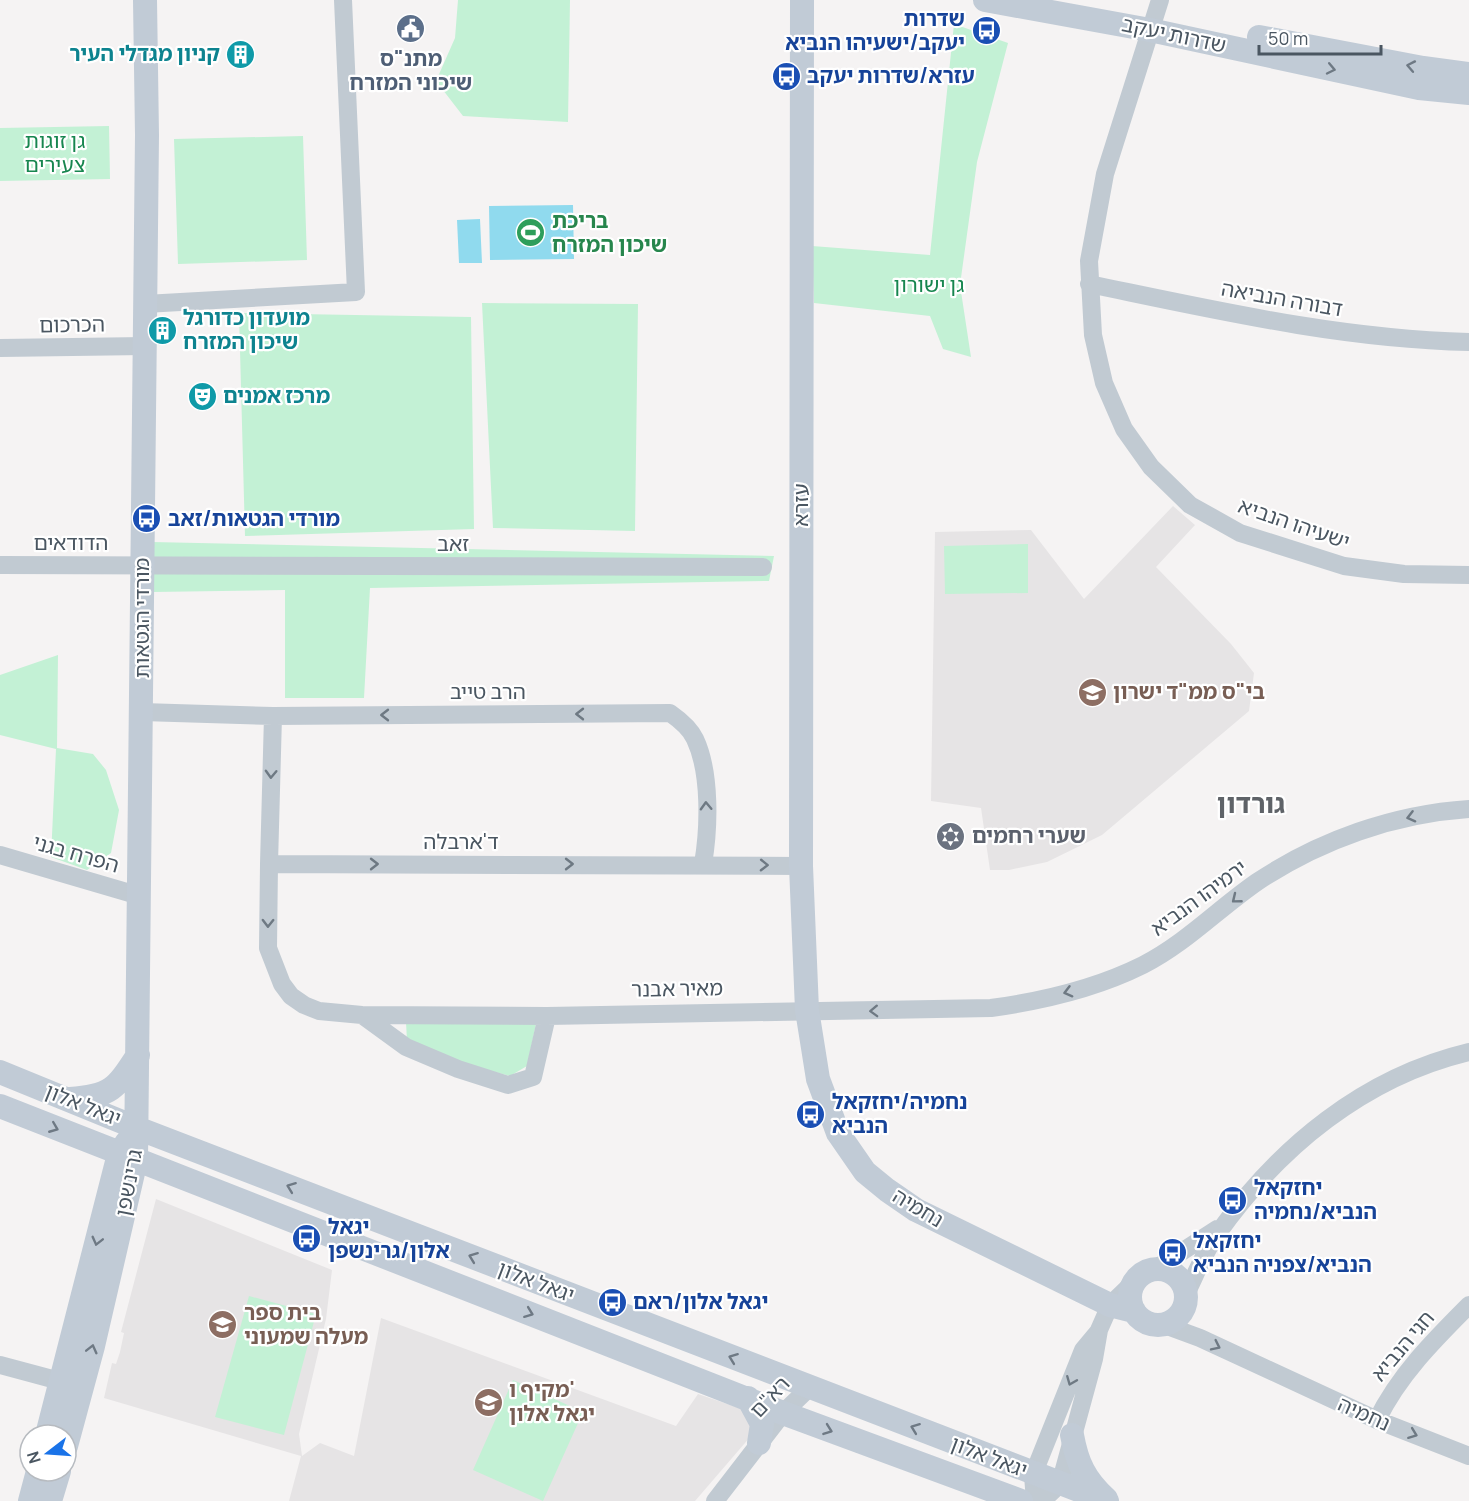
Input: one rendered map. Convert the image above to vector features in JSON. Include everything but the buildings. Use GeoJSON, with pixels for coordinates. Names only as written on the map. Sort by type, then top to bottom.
{"type":"FeatureCollection","features":[{"type":"Feature","properties":{"kind":"street","name":"מורדי הגטאות"},"geometry":{"type":"LineString","coordinates":[[137,1128],[145,346],[145,0]]}},
{"type":"Feature","properties":{"kind":"street"},"geometry":{"type":"LineString","coordinates":[[145,304],[356,292],[343,0]]}},
{"type":"Feature","properties":{"kind":"street","name":"עזרא"},"geometry":{"type":"LineString","coordinates":[[802,0],[801,866],[807,1010]]}},
{"type":"Feature","properties":{"kind":"street","name":"שדרות יעקב"},"geometry":{"type":"LineString","coordinates":[[985,0],[1155,16],[1419,88],[1469,93]]}},
{"type":"Feature","properties":{"kind":"street","name":"שדרות יעקב"},"geometry":{"type":"LineString","coordinates":[[1067,0],[1423,68],[1469,74]]}},
{"type":"Feature","properties":{"kind":"street","name":"ישעיהו הנביא"},"geometry":{"type":"LineString","coordinates":[[1155,16],[1105,174],[1089,261],[1093,335],[1104,383],[1124,429],[1151,467],[1190,505],[1240,533],[1344,566],[1404,574],[1469,575]]}},
{"type":"Feature","properties":{"kind":"street","name":"דבורה הנביאה"},"geometry":{"type":"LineString","coordinates":[[1089,284],[1321,330],[1381,338],[1469,342]]}},
{"type":"Feature","properties":{"kind":"street","name":"הכרכום"},"geometry":{"type":"LineString","coordinates":[[0,348],[145,346]]}},
{"type":"Feature","properties":{"kind":"street","name":"הדודאים"},"geometry":{"type":"LineString","coordinates":[[0,565],[142,566]]}},
{"type":"Feature","properties":{"kind":"street","name":"זאב"},"geometry":{"type":"LineString","coordinates":[[142,566],[763,567]]}},
{"type":"Feature","properties":{"kind":"street","name":"הרב טייב"},"geometry":{"type":"LineString","coordinates":[[142,712],[273,716],[670,713],[684,723],[696,740],[704,768],[707,838],[703,864]]}},
{"type":"Feature","properties":{"kind":"street"},"geometry":{"type":"LineString","coordinates":[[269,864],[273,716]]}},
{"type":"Feature","properties":{"kind":"street","name":"ירמיהו הנביא"},"geometry":{"type":"LineString","coordinates":[[807,1010],[857,1012],[991,1008],[1022,1004],[1116,978],[1145,964],[1190,937],[1256,883],[1316,849],[1379,825],[1433,812],[1469,809]]}},
{"type":"Feature","properties":{"kind":"street","name":"הפרח בגני"},"geometry":{"type":"LineString","coordinates":[[0,855],[140,896]]}},
{"type":"Feature","properties":{"kind":"street","name":"ד'ארבלה"},"geometry":{"type":"LineString","coordinates":[[269,864],[801,866]]}},
{"type":"Feature","properties":{"kind":"street","name":"מאיר אבנר"},"geometry":{"type":"LineString","coordinates":[[269,864],[267,948],[282,984],[291,996],[304,1005],[337,1014],[547,1016],[807,1010]]}},
{"type":"Feature","properties":{"kind":"street","name":"נחמיה"},"geometry":{"type":"LineString","coordinates":[[807,1010],[812,1054],[827,1107],[838,1133],[865,1172],[916,1210],[1110,1305],[1134,1311]]}},
{"type":"Feature","properties":{"kind":"street"},"geometry":{"type":"LineString","coordinates":[[362,1014],[384,1034],[428,1057],[508,1085],[533,1077],[547,1016]]}},
{"type":"Feature","properties":{"kind":"street"},"geometry":{"type":"LineString","coordinates":[[1186,1294],[1179,1278],[1164,1269],[1145,1275],[1130,1296],[1134,1311],[1146,1322],[1162,1324],[1177,1317],[1182,1311],[1186,1294],[1207,1251],[1226,1223],[1251,1190],[1308,1132],[1369,1092],[1431,1063],[1469,1052]]}},
{"type":"Feature","properties":{"kind":"street"},"geometry":{"type":"LineString","coordinates":[[70,1099],[87,1098],[115,1089],[138,1055]]}},
{"type":"Feature","properties":{"kind":"street","name":"יגאל אלון"},"geometry":{"type":"LineString","coordinates":[[0,1072],[137,1128],[1033,1475],[1107,1501]]}},
{"type":"Feature","properties":{"kind":"street","name":"יגאל אלון"},"geometry":{"type":"LineString","coordinates":[[0,1106],[791,1416],[1021,1501]]}},
{"type":"Feature","properties":{"kind":"street","name":"גרינשפן"},"geometry":{"type":"LineString","coordinates":[[68,1423],[72,1384],[137,1128]]}},
{"type":"Feature","properties":{"kind":"street"},"geometry":{"type":"LineString","coordinates":[[1042,1501],[1060,1484],[1094,1359],[1099,1330],[1110,1305],[1145,1275],[1226,1223]]}},
{"type":"Feature","properties":{"kind":"street","name":"חגי הנביא"},"geometry":{"type":"LineString","coordinates":[[1377,1420],[1389,1395],[1424,1350],[1469,1305]]}},
{"type":"Feature","properties":{"kind":"street","name":"נחמיה"},"geometry":{"type":"LineString","coordinates":[[1162,1324],[1200,1338],[1377,1420],[1469,1456]]}},
{"type":"Feature","properties":{"kind":"street"},"geometry":{"type":"LineString","coordinates":[[1035,1501],[1033,1475],[1083,1350],[1099,1330]]}},
{"type":"Feature","properties":{"kind":"street"},"geometry":{"type":"LineString","coordinates":[[0,1365],[72,1384]]}},
{"type":"Feature","properties":{"kind":"street","name":"גרינשפן"},"geometry":{"type":"LineString","coordinates":[[53,1423],[72,1384]]}},
{"type":"Feature","properties":{"kind":"street","name":"רא\"ם"},"geometry":{"type":"LineString","coordinates":[[715,1501],[745,1464],[791,1416],[810,1387]]}},
{"type":"Feature","properties":{"kind":"street"},"geometry":{"type":"LineString","coordinates":[[748,1398],[762,1424],[759,1443]]}},
{"type":"Feature","properties":{"kind":"street","name":"רא\"ם"},"geometry":{"type":"LineString","coordinates":[[745,1464],[759,1443],[791,1416]]}},
{"type":"Feature","properties":{"kind":"street"},"geometry":{"type":"LineString","coordinates":[[1072,1435],[1075,1454],[1085,1477],[1107,1501]]}},
{"type":"Feature","properties":{"kind":"street"},"geometry":{"type":"LineString","coordinates":[[30,1501],[35,1483]]}},
{"type":"Feature","properties":{"kind":"street"},"geometry":{"type":"LineString","coordinates":[[50,1501],[55,1483]]}},
{"type":"Feature","properties":{"kind":"shaded area","name":"בי\"ס ממ\"ד ישרון"},"geometry":{"type":"Polygon","coordinates":[[[1173,506],[1195,525],[1156,567],[1231,644],[1254,673],[1249,711],[1102,835],[1047,862],[1009,870],[990,870],[981,808],[931,801],[935,532],[1031,530],[1084,599],[1173,506]]]}},
{"type":"Feature","properties":{"kind":"shaded area"},"geometry":{"type":"Polygon","coordinates":[[[156,1199],[332,1270],[326,1319],[299,1434],[302,1456],[320,1443],[354,1456],[381,1318],[676,1426],[698,1394],[745,1410],[753,1423],[751,1436],[695,1501],[289,1501],[301,1456],[104,1398],[112,1363],[116,1364],[120,1352],[124,1333],[121,1332],[156,1199]]]}},
{"type":"Feature","properties":{"kind":"green space"},"geometry":{"type":"Polygon","coordinates":[[[458,0],[570,0],[568,122],[463,116],[436,81],[455,38],[458,0]]]}},
{"type":"Feature","properties":{"kind":"green space","name":"גן ישורון"},"geometry":{"type":"Polygon","coordinates":[[[954,24],[1008,43],[977,162],[960,285],[971,357],[943,349],[930,316],[814,303],[812,246],[930,255],[954,24]]]}},
{"type":"Feature","properties":{"kind":"green space","name":"גן זוגות צעירים"},"geometry":{"type":"Polygon","coordinates":[[[109,126],[110,179],[0,181],[0,128],[109,126]]]}},
{"type":"Feature","properties":{"kind":"green space"},"geometry":{"type":"Polygon","coordinates":[[[303,136],[307,260],[178,264],[174,139],[303,136]]]}},
{"type":"Feature","properties":{"kind":"green space"},"geometry":{"type":"Polygon","coordinates":[[[482,303],[638,304],[635,531],[493,528],[482,303]]]}},
{"type":"Feature","properties":{"kind":"green space"},"geometry":{"type":"Polygon","coordinates":[[[239,313],[471,317],[474,529],[245,536],[239,313]]]}},
{"type":"Feature","properties":{"kind":"green space"},"geometry":{"type":"Polygon","coordinates":[[[152,542],[774,556],[769,581],[370,588],[364,698],[285,698],[285,590],[153,592],[152,542]]]}},
{"type":"Feature","properties":{"kind":"green space"},"geometry":{"type":"Polygon","coordinates":[[[1028,544],[1028,593],[945,594],[944,546],[1028,544]]]}},
{"type":"Feature","properties":{"kind":"green space"},"geometry":{"type":"Polygon","coordinates":[[[58,655],[57,748],[93,754],[106,770],[119,810],[111,853],[87,870],[51,857],[56,749],[0,735],[0,675],[58,655]]]}},
{"type":"Feature","properties":{"kind":"green space"},"geometry":{"type":"Polygon","coordinates":[[[406,1022],[536,1024],[527,1066],[510,1076],[457,1062],[407,1041],[406,1022]]]}},
{"type":"Feature","properties":{"kind":"green space"},"geometry":{"type":"Polygon","coordinates":[[[249,1296],[316,1314],[284,1435],[215,1417],[249,1296]]]}},
{"type":"Feature","properties":{"kind":"green space"},"geometry":{"type":"Polygon","coordinates":[[[513,1380],[583,1412],[543,1501],[473,1470],[513,1380]]]}},
{"type":"Feature","properties":{"kind":"water","name":"בריכת שיכון המזרח"},"geometry":{"type":"Polygon","coordinates":[[[573,205],[574,259],[490,260],[489,206],[573,205]]]}},
{"type":"Feature","properties":{"kind":"water"},"geometry":{"type":"Polygon","coordinates":[[[480,219],[482,263],[459,263],[457,220],[480,219]]]}},
{"type":"Feature","properties":{"kind":"place","name":"מתנ\"ס שיכוני המזרח"},"geometry":{"type":"Point","coordinates":[411,28]}},
{"type":"Feature","properties":{"kind":"place","name":"שדרות יעקב/ישעיהו הנביא"},"geometry":{"type":"Point","coordinates":[986,31]}},
{"type":"Feature","properties":{"kind":"place","name":"קניון מגדלי העיר"},"geometry":{"type":"Point","coordinates":[241,54]}},
{"type":"Feature","properties":{"kind":"place","name":"עזרא/שדרות יעקב"},"geometry":{"type":"Point","coordinates":[786,76]}},
{"type":"Feature","properties":{"kind":"place","name":"בריכת שיכון המזרח"},"geometry":{"type":"Point","coordinates":[531,233]}},
{"type":"Feature","properties":{"kind":"place","name":"מועדון כדורגל שיכון המזרח"},"geometry":{"type":"Point","coordinates":[162,330]}},
{"type":"Feature","properties":{"kind":"place","name":"מרכז אמנים"},"geometry":{"type":"Point","coordinates":[202,396]}},
{"type":"Feature","properties":{"kind":"place","name":"מורדי הגטאות/זאב"},"geometry":{"type":"Point","coordinates":[147,519]}},
{"type":"Feature","properties":{"kind":"place","name":"בי\"ס ממ\"ד ישרון"},"geometry":{"type":"Point","coordinates":[1092,692]}},
{"type":"Feature","properties":{"kind":"place","name":"שערי רחמים"},"geometry":{"type":"Point","coordinates":[951,836]}},
{"type":"Feature","properties":{"kind":"place","name":"נחמיה/יחזקאל הנביא"},"geometry":{"type":"Point","coordinates":[811,1114]}},
{"type":"Feature","properties":{"kind":"place","name":"יחזקאל הנביא/נחמיה"},"geometry":{"type":"Point","coordinates":[1233,1200]}},
{"type":"Feature","properties":{"kind":"place","name":"יגאל אלון/גרינשפן"},"geometry":{"type":"Point","coordinates":[307,1239]}},
{"type":"Feature","properties":{"kind":"place","name":"יחזקאל הנביא/צפניה הנביא"},"geometry":{"type":"Point","coordinates":[1172,1253]}},
{"type":"Feature","properties":{"kind":"place","name":"יגאל אלון/ראם"},"geometry":{"type":"Point","coordinates":[612,1302]}},
{"type":"Feature","properties":{"kind":"place","name":"בית ספר מעלה שמעוני"},"geometry":{"type":"Point","coordinates":[223,1325]}},
{"type":"Feature","properties":{"kind":"place","name":"מקיף ו' יגאל אלון"},"geometry":{"type":"Point","coordinates":[488,1402]}},
{"type":"Feature","properties":{"kind":"district","name":"גורדון"},"geometry":{"type":"Point","coordinates":[1251,804]}}]}
